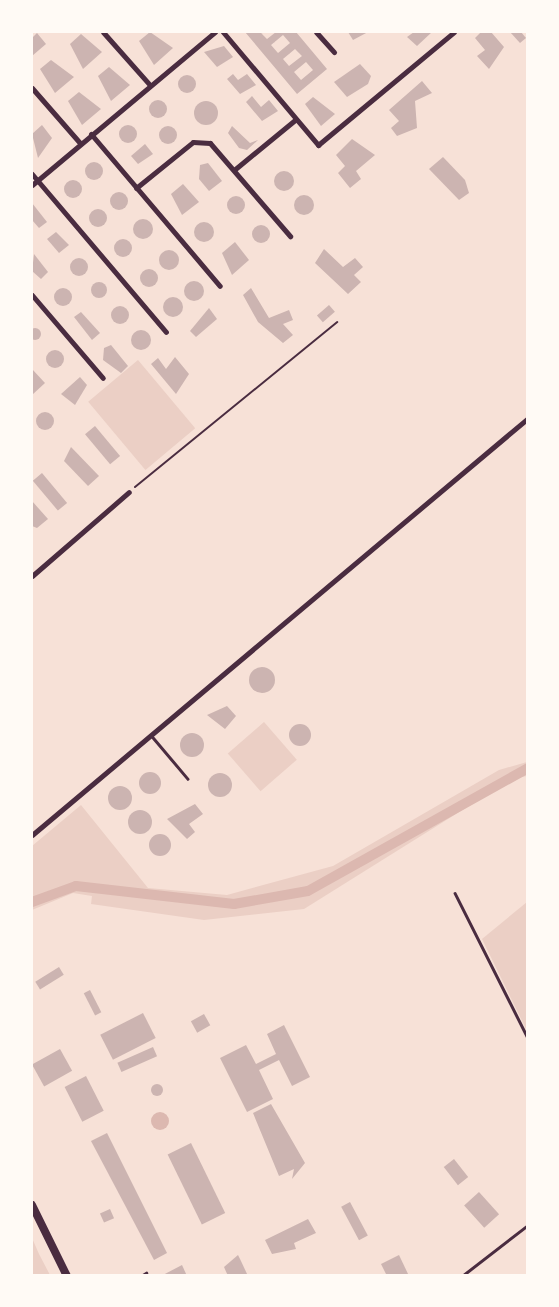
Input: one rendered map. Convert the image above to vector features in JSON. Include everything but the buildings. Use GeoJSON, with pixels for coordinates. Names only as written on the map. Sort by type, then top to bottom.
{"type":"FeatureCollection","features":[{"type":"Feature","properties":{"kind":"main road"},"geometry":{"type":"LineString","coordinates":[[32,1205],[66,1276]]}},
{"type":"Feature","properties":{"kind":"street"},"geometry":{"type":"LineString","coordinates":[[103,32],[149,84]]}},
{"type":"Feature","properties":{"kind":"street"},"geometry":{"type":"LineString","coordinates":[[34,183],[149,84],[215,32]]}},
{"type":"Feature","properties":{"kind":"street"},"geometry":{"type":"LineString","coordinates":[[223,32],[318,145],[454,32]]}},
{"type":"Feature","properties":{"kind":"street"},"geometry":{"type":"LineString","coordinates":[[316,32],[334,52]]}},
{"type":"Feature","properties":{"kind":"street"},"geometry":{"type":"LineString","coordinates":[[32,88],[80,144]]}},
{"type":"Feature","properties":{"kind":"street"},"geometry":{"type":"LineString","coordinates":[[234,170],[296,119]]}},
{"type":"Feature","properties":{"kind":"street"},"geometry":{"type":"LineString","coordinates":[[91,134],[219,286]]}},
{"type":"Feature","properties":{"kind":"street"},"geometry":{"type":"LineString","coordinates":[[136,188],[201,141],[234,170],[290,236]]}},
{"type":"Feature","properties":{"kind":"street"},"geometry":{"type":"LineString","coordinates":[[32,174],[34,183],[166,332]]}},
{"type":"Feature","properties":{"kind":"street"},"geometry":{"type":"LineString","coordinates":[[32,295],[103,378]]}},
{"type":"Feature","properties":{"kind":"street"},"geometry":{"type":"LineString","coordinates":[[32,835],[527,418]]}},
{"type":"Feature","properties":{"kind":"street"},"geometry":{"type":"LineString","coordinates":[[32,576],[129,492]]}},
{"type":"Feature","properties":{"kind":"lane"},"geometry":{"type":"LineString","coordinates":[[151,735],[188,779]]}},
{"type":"Feature","properties":{"kind":"lane"},"geometry":{"type":"LineString","coordinates":[[455,892],[527,1038]]}},
{"type":"Feature","properties":{"kind":"lane"},"geometry":{"type":"LineString","coordinates":[[461,1276],[527,1225]]}},
{"type":"Feature","properties":{"kind":"path"},"geometry":{"type":"LineString","coordinates":[[129,492],[337,321]]}},
{"type":"Feature","properties":{"kind":"shaded area"},"geometry":{"type":"Polygon","coordinates":[[[138,360],[195,428],[145,470],[88,402],[138,360]]]}},
{"type":"Feature","properties":{"kind":"shaded area"},"geometry":{"type":"Polygon","coordinates":[[[264,722],[297,760],[261,791],[228,753],[264,722]]]}},
{"type":"Feature","properties":{"kind":"shaded area"},"geometry":{"type":"Polygon","coordinates":[[[527,762],[527,776],[512,779],[304,909],[204,920],[91,904],[92,896],[73,893],[32,910],[32,846],[81,805],[148,888],[227,895],[333,866],[499,770],[527,762]]]}},
{"type":"Feature","properties":{"kind":"shaded area"},"geometry":{"type":"Polygon","coordinates":[[[527,902],[527,1031],[482,939],[527,902]]]}},
{"type":"Feature","properties":{"kind":"shaded area"},"geometry":{"type":"Polygon","coordinates":[[[160,1112],[166,1115],[169,1121],[166,1127],[160,1130],[154,1127],[151,1121],[154,1115],[160,1112]]]}},
{"type":"Feature","properties":{"kind":"shaded area"},"geometry":{"type":"Polygon","coordinates":[[[32,1238],[39,1254],[50,1275],[32,1275],[32,1238]]]}},
{"type":"Feature","properties":{"kind":"waterway"},"geometry":{"type":"LineString","coordinates":[[32,902],[76,886],[234,904],[308,891],[528,768]]}}]}
